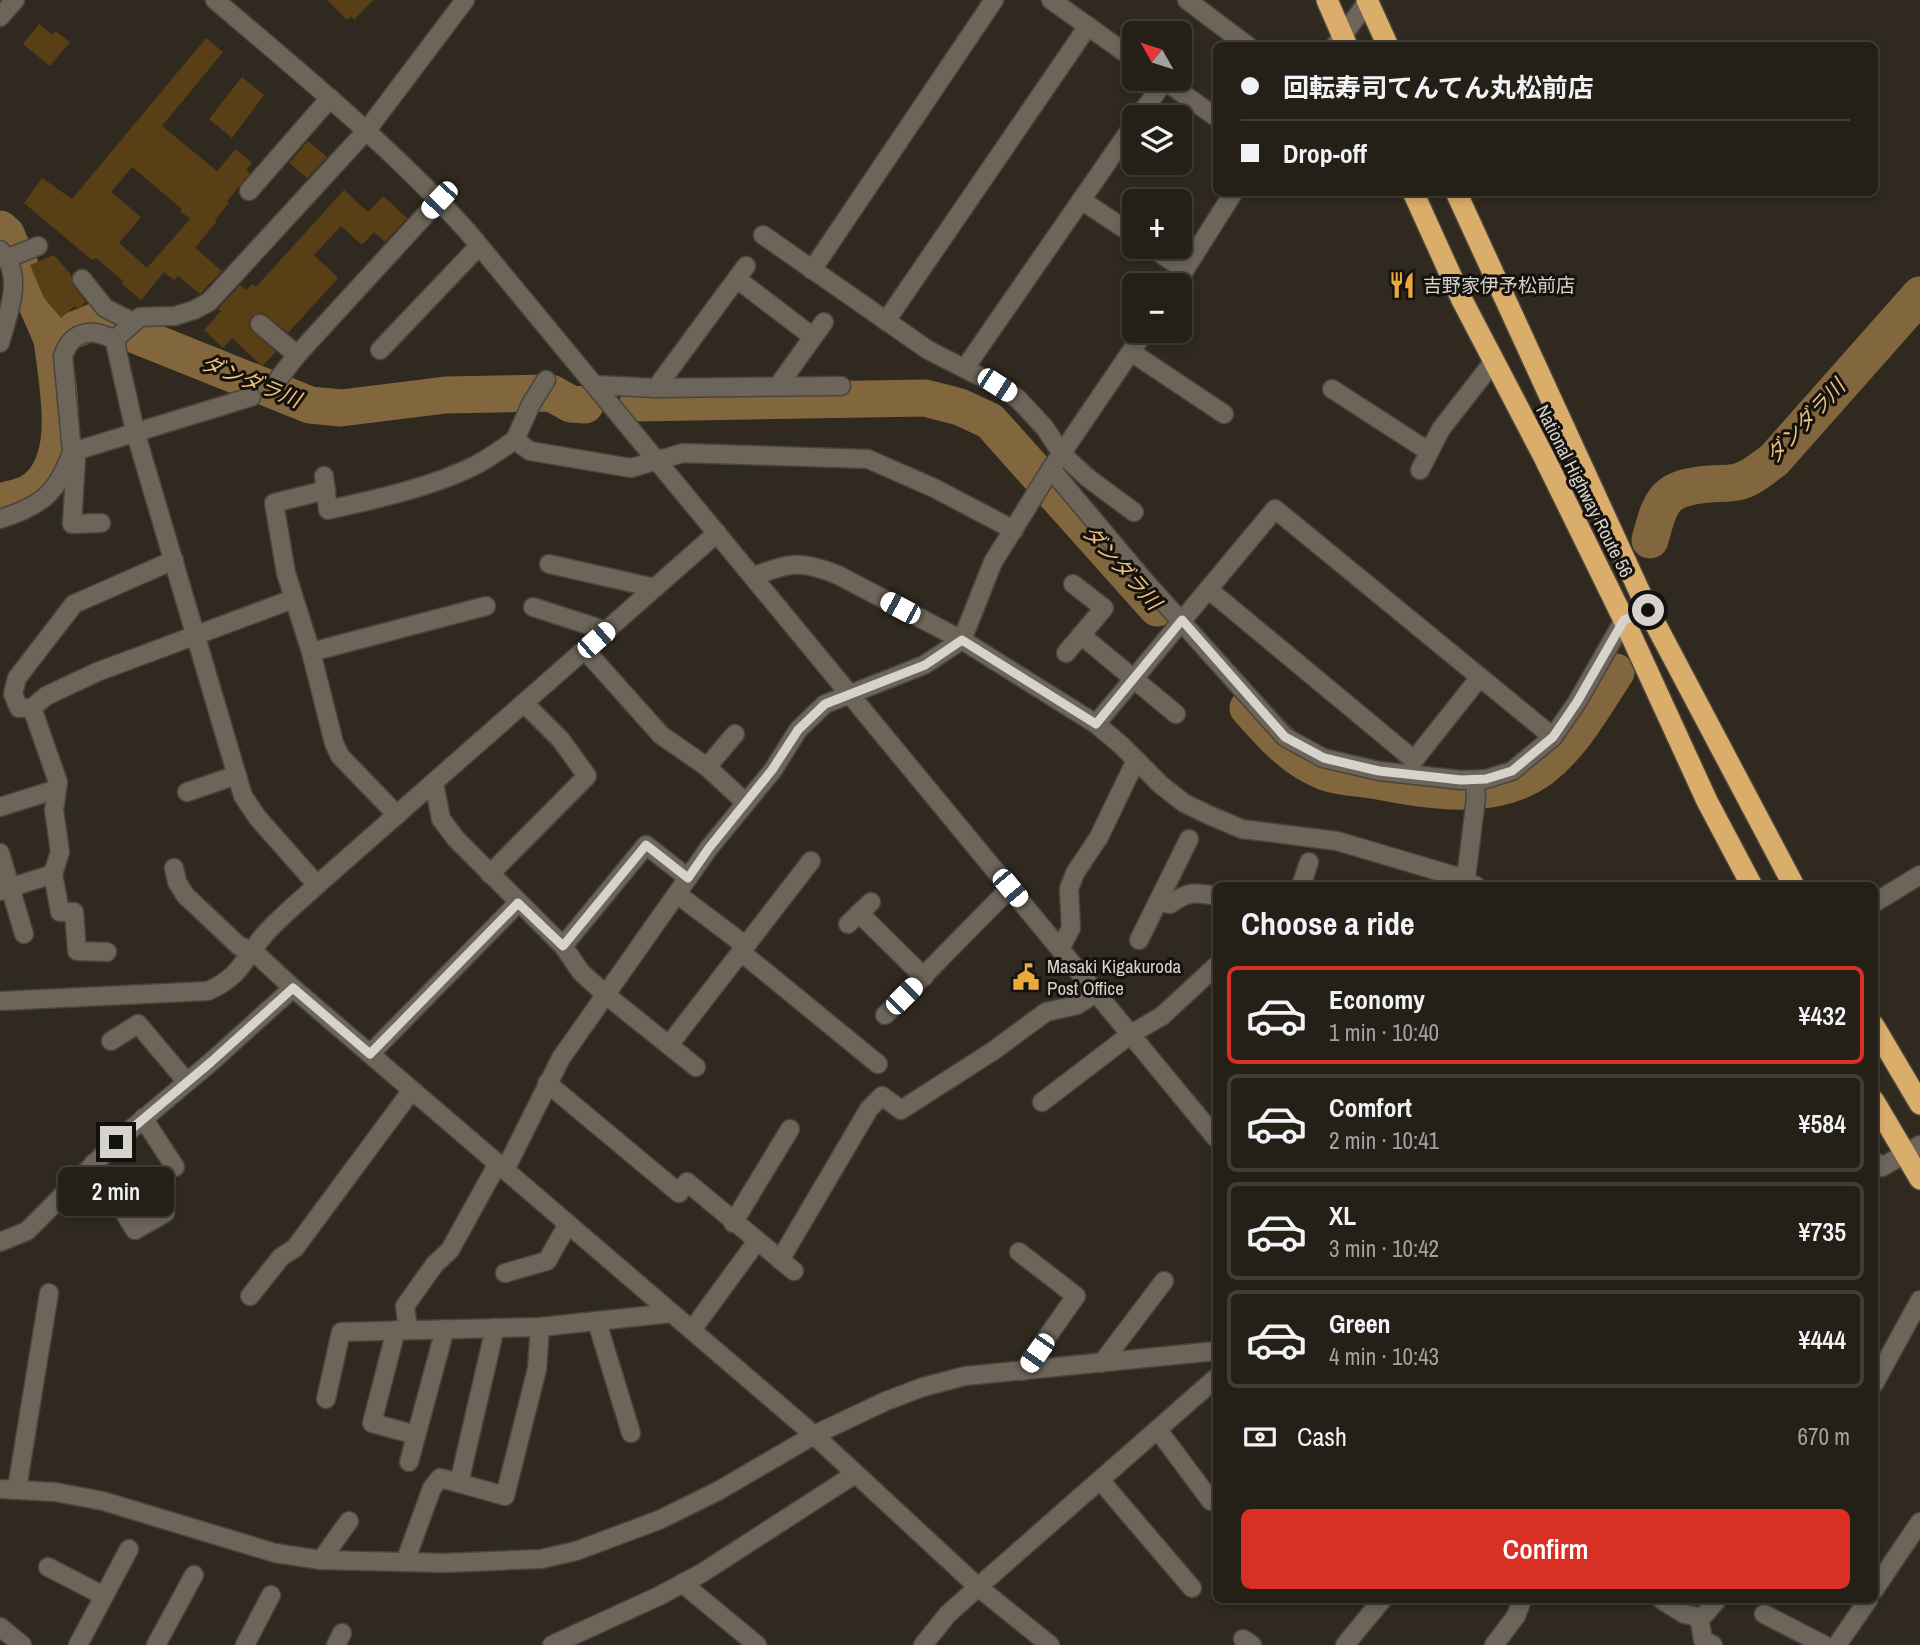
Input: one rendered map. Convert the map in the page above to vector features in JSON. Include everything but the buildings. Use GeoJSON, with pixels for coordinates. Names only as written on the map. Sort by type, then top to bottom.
{"type":"FeatureCollection","features":[{"type":"Feature","properties":{"kind":"highway"},"geometry":{"type":"LineString","coordinates":[[1327,0],[1341,42]]}},
{"type":"Feature","properties":{"kind":"highway"},"geometry":{"type":"LineString","coordinates":[[1368,0],[1386,42]]}},
{"type":"Feature","properties":{"kind":"highway","name":"National Highway Route 56"},"geometry":{"type":"LineString","coordinates":[[1415,196],[1462,300],[1624,620],[1707,801],[1750,882]]}},
{"type":"Feature","properties":{"kind":"highway","name":"National Highway Route 56"},"geometry":{"type":"LineString","coordinates":[[1458,196],[1648,610],[1792,882]]}},
{"type":"Feature","properties":{"kind":"highway"},"geometry":{"type":"LineString","coordinates":[[1878,1033],[1920,1104]]}},
{"type":"Feature","properties":{"kind":"highway"},"geometry":{"type":"LineString","coordinates":[[1878,1106],[1913,1150],[1920,1179]]}},
{"type":"Feature","properties":{"kind":"street"},"geometry":{"type":"LineString","coordinates":[[0,17],[15,0]]}},
{"type":"Feature","properties":{"kind":"street"},"geometry":{"type":"LineString","coordinates":[[215,0],[367,130],[439,200],[596,385],[1213,1134]]}},
{"type":"Feature","properties":{"kind":"street"},"geometry":{"type":"LineString","coordinates":[[101,523],[72,524],[74,452],[62,356],[66,344],[73,337],[124,332],[140,317],[175,316],[209,302],[367,130],[465,0]]}},
{"type":"Feature","properties":{"kind":"street"},"geometry":{"type":"LineString","coordinates":[[812,270],[994,0]]}},
{"type":"Feature","properties":{"kind":"street"},"geometry":{"type":"LineString","coordinates":[[1051,0],[1122,50]]}},
{"type":"Feature","properties":{"kind":"street"},"geometry":{"type":"LineString","coordinates":[[1186,0],[1243,42]]}},
{"type":"Feature","properties":{"kind":"street"},"geometry":{"type":"LineString","coordinates":[[1341,42],[1368,0]]}},
{"type":"Feature","properties":{"kind":"street"},"geometry":{"type":"LineString","coordinates":[[886,321],[1088,26]]}},
{"type":"Feature","properties":{"kind":"street"},"geometry":{"type":"LineString","coordinates":[[1179,91],[1213,115]]}},
{"type":"Feature","properties":{"kind":"street"},"geometry":{"type":"LineString","coordinates":[[249,191],[330,98]]}},
{"type":"Feature","properties":{"kind":"street"},"geometry":{"type":"LineString","coordinates":[[965,368],[1122,141]]}},
{"type":"Feature","properties":{"kind":"street"},"geometry":{"type":"LineString","coordinates":[[1183,273],[1231,196]]}},
{"type":"Feature","properties":{"kind":"street"},"geometry":{"type":"LineString","coordinates":[[279,378],[439,200]]}},
{"type":"Feature","properties":{"kind":"street"},"geometry":{"type":"LineString","coordinates":[[1081,200],[1122,228]]}},
{"type":"Feature","properties":{"kind":"street"},"geometry":{"type":"LineString","coordinates":[[763,235],[928,350],[1018,399],[1045,428],[1062,454],[1088,478],[1135,512]]}},
{"type":"Feature","properties":{"kind":"street"},"geometry":{"type":"LineString","coordinates":[[380,350],[479,246]]}},
{"type":"Feature","properties":{"kind":"street"},"geometry":{"type":"LineString","coordinates":[[0,342],[13,295],[12,272],[16,252]]}},
{"type":"Feature","properties":{"kind":"street"},"geometry":{"type":"LineString","coordinates":[[1169,259],[1185,270]]}},
{"type":"Feature","properties":{"kind":"street"},"geometry":{"type":"LineString","coordinates":[[656,388],[741,272],[813,337]]}},
{"type":"Feature","properties":{"kind":"street"},"geometry":{"type":"LineString","coordinates":[[82,279],[124,332],[135,431],[243,796],[257,817],[317,885]]}},
{"type":"Feature","properties":{"kind":"street"},"geometry":{"type":"LineString","coordinates":[[778,386],[824,321]]}},
{"type":"Feature","properties":{"kind":"street"},"geometry":{"type":"LineString","coordinates":[[260,324],[297,355]]}},
{"type":"Feature","properties":{"kind":"street"},"geometry":{"type":"LineString","coordinates":[[416,1435],[372,1423],[402,1330],[405,1306],[435,1264],[450,1250],[502,1167],[561,1058],[688,878],[772,770],[798,730],[813,714],[825,704],[925,665],[962,640],[993,562],[1051,469],[1137,343]]}},
{"type":"Feature","properties":{"kind":"street"},"geometry":{"type":"LineString","coordinates":[[1131,352],[1224,414]]}},
{"type":"Feature","properties":{"kind":"street"},"geometry":{"type":"LineString","coordinates":[[1420,470],[1441,429],[1494,361]]}},
{"type":"Feature","properties":{"kind":"street"},"geometry":{"type":"LineString","coordinates":[[397,815],[340,756],[334,743],[311,652],[286,573],[274,503],[325,483],[328,510],[371,500],[474,466],[515,440],[544,383]]}},
{"type":"Feature","properties":{"kind":"street"},"geometry":{"type":"LineString","coordinates":[[596,385],[656,388],[841,386]]}},
{"type":"Feature","properties":{"kind":"street"},"geometry":{"type":"LineString","coordinates":[[1332,389],[1428,451]]}},
{"type":"Feature","properties":{"kind":"street"},"geometry":{"type":"LineString","coordinates":[[0,519],[27,510],[54,489],[74,452],[251,397]]}},
{"type":"Feature","properties":{"kind":"street"},"geometry":{"type":"LineString","coordinates":[[515,440],[530,451],[631,468],[683,453],[868,459],[934,488],[1014,530]]}},
{"type":"Feature","properties":{"kind":"street"},"geometry":{"type":"LineString","coordinates":[[1051,469],[1143,579],[1285,737],[1324,758],[1379,771],[1475,787],[1512,771],[1553,737],[1577,702],[1624,620],[1648,610]]}},
{"type":"Feature","properties":{"kind":"street"},"geometry":{"type":"LineString","coordinates":[[1096,724],[1275,509],[1553,737]]}},
{"type":"Feature","properties":{"kind":"street"},"geometry":{"type":"LineString","coordinates":[[0,1001],[208,991],[221,985],[234,975],[267,932],[317,885],[717,533]]}},
{"type":"Feature","properties":{"kind":"street"},"geometry":{"type":"LineString","coordinates":[[174,560],[74,604],[17,678],[13,694],[19,708],[33,708],[46,696],[97,673],[293,599]]}},
{"type":"Feature","properties":{"kind":"street"},"geometry":{"type":"LineString","coordinates":[[753,577],[780,565],[799,563],[819,567],[962,640],[1096,724],[1161,786],[1184,803],[1242,829],[1337,841],[1464,882]]}},
{"type":"Feature","properties":{"kind":"street"},"geometry":{"type":"LineString","coordinates":[[549,564],[655,589]]}},
{"type":"Feature","properties":{"kind":"street"},"geometry":{"type":"LineString","coordinates":[[1066,653],[1104,608],[1073,584]]}},
{"type":"Feature","properties":{"kind":"street"},"geometry":{"type":"LineString","coordinates":[[1208,589],[1414,760],[1480,677]]}},
{"type":"Feature","properties":{"kind":"street"},"geometry":{"type":"LineString","coordinates":[[311,652],[486,606]]}},
{"type":"Feature","properties":{"kind":"street"},"geometry":{"type":"LineString","coordinates":[[533,607],[607,631]]}},
{"type":"Feature","properties":{"kind":"street"},"geometry":{"type":"LineString","coordinates":[[1081,635],[1176,714]]}},
{"type":"Feature","properties":{"kind":"street"},"geometry":{"type":"LineString","coordinates":[[585,650],[662,735],[706,767],[745,802]]}},
{"type":"Feature","properties":{"kind":"street"},"geometry":{"type":"LineString","coordinates":[[490,874],[587,776],[561,740],[524,703]]}},
{"type":"Feature","properties":{"kind":"street"},"geometry":{"type":"LineString","coordinates":[[33,708],[56,773],[54,810],[61,852],[53,874],[60,912],[74,912],[77,951],[107,952]]}},
{"type":"Feature","properties":{"kind":"street"},"geometry":{"type":"LineString","coordinates":[[706,767],[735,734]]}},
{"type":"Feature","properties":{"kind":"street"},"geometry":{"type":"LineString","coordinates":[[1060,949],[1071,928],[1069,889],[1075,873],[1099,837],[1136,760]]}},
{"type":"Feature","properties":{"kind":"street"},"geometry":{"type":"LineString","coordinates":[[187,792],[237,775]]}},
{"type":"Feature","properties":{"kind":"street"},"geometry":{"type":"LineString","coordinates":[[434,783],[441,819],[456,839],[563,946],[581,972],[696,1067]]}},
{"type":"Feature","properties":{"kind":"street"},"geometry":{"type":"LineString","coordinates":[[1470,882],[1467,864],[1475,787]]}},
{"type":"Feature","properties":{"kind":"street"},"geometry":{"type":"LineString","coordinates":[[1,803],[57,789]]}},
{"type":"Feature","properties":{"kind":"street"},"geometry":{"type":"LineString","coordinates":[[1139,940],[1189,839]]}},
{"type":"Feature","properties":{"kind":"street"},"geometry":{"type":"LineString","coordinates":[[563,946],[646,845],[688,878]]}},
{"type":"Feature","properties":{"kind":"street"},"geometry":{"type":"LineString","coordinates":[[0,853],[6,889],[24,934]]}},
{"type":"Feature","properties":{"kind":"street"},"geometry":{"type":"LineString","coordinates":[[669,1045],[811,861]]}},
{"type":"Feature","properties":{"kind":"street"},"geometry":{"type":"LineString","coordinates":[[1302,882],[1310,862]]}},
{"type":"Feature","properties":{"kind":"street"},"geometry":{"type":"LineString","coordinates":[[174,868],[177,882],[185,895],[239,946],[253,951],[818,1438],[978,1587],[1050,1645]]}},
{"type":"Feature","properties":{"kind":"street"},"geometry":{"type":"LineString","coordinates":[[6,889],[53,874]]}},
{"type":"Feature","properties":{"kind":"street"},"geometry":{"type":"LineString","coordinates":[[1878,900],[1920,875]]}},
{"type":"Feature","properties":{"kind":"street"},"geometry":{"type":"LineString","coordinates":[[885,1015],[1010,888]]}},
{"type":"Feature","properties":{"kind":"street"},"geometry":{"type":"LineString","coordinates":[[1158,902],[1170,904],[1184,894],[1196,892],[1213,895]]}},
{"type":"Feature","properties":{"kind":"street"},"geometry":{"type":"LineString","coordinates":[[677,894],[743,949],[857,1059],[878,1065]]}},
{"type":"Feature","properties":{"kind":"street"},"geometry":{"type":"LineString","coordinates":[[370,1054],[518,903]]}},
{"type":"Feature","properties":{"kind":"street"},"geometry":{"type":"LineString","coordinates":[[860,913],[924,977]]}},
{"type":"Feature","properties":{"kind":"street"},"geometry":{"type":"LineString","coordinates":[[1042,1102],[1130,1034],[1162,1016],[1213,969]]}},
{"type":"Feature","properties":{"kind":"street"},"geometry":{"type":"LineString","coordinates":[[0,1242],[27,1231],[143,1118],[293,988]]}},
{"type":"Feature","properties":{"kind":"street"},"geometry":{"type":"LineString","coordinates":[[779,1260],[869,1109],[882,1096],[901,1110],[993,1051],[1046,1012],[1077,1005],[1096,993]]}},
{"type":"Feature","properties":{"kind":"street"},"geometry":{"type":"LineString","coordinates":[[111,1041],[138,1024],[187,1082]]}},
{"type":"Feature","properties":{"kind":"street"},"geometry":{"type":"LineString","coordinates":[[547,1083],[679,1193],[687,1182],[733,1223],[794,1271]]}},
{"type":"Feature","properties":{"kind":"street"},"geometry":{"type":"LineString","coordinates":[[250,1296],[281,1257],[295,1248],[412,1090]]}},
{"type":"Feature","properties":{"kind":"street"},"geometry":{"type":"LineString","coordinates":[[143,1118],[175,1167]]}},
{"type":"Feature","properties":{"kind":"street"},"geometry":{"type":"LineString","coordinates":[[733,1223],[790,1129]]}},
{"type":"Feature","properties":{"kind":"street"},"geometry":{"type":"LineString","coordinates":[[1878,1164],[1882,1167],[1913,1150]]}},
{"type":"Feature","properties":{"kind":"street"},"geometry":{"type":"LineString","coordinates":[[94,1163],[135,1230],[165,1213]]}},
{"type":"Feature","properties":{"kind":"street"},"geometry":{"type":"LineString","coordinates":[[505,1273],[547,1261],[568,1224]]}},
{"type":"Feature","properties":{"kind":"street"},"geometry":{"type":"LineString","coordinates":[[692,1330],[757,1241]]}},
{"type":"Feature","properties":{"kind":"street"},"geometry":{"type":"LineString","coordinates":[[1019,1252],[1076,1296],[1023,1371]]}},
{"type":"Feature","properties":{"kind":"street"},"geometry":{"type":"LineString","coordinates":[[1102,1363],[1164,1281]]}},
{"type":"Feature","properties":{"kind":"street"},"geometry":{"type":"LineString","coordinates":[[49,1293],[9,1488],[55,1492],[103,1501],[275,1553],[321,1560],[444,1563],[541,1559],[576,1551],[628,1532],[706,1497],[886,1401],[923,1387],[964,1376],[1213,1351]]}},
{"type":"Feature","properties":{"kind":"street"},"geometry":{"type":"LineString","coordinates":[[1878,1377],[1920,1300]]}},
{"type":"Feature","properties":{"kind":"street"},"geometry":{"type":"LineString","coordinates":[[326,1399],[341,1332],[540,1326],[672,1313]]}},
{"type":"Feature","properties":{"kind":"street"},"geometry":{"type":"LineString","coordinates":[[597,1322],[631,1433]]}},
{"type":"Feature","properties":{"kind":"street"},"geometry":{"type":"LineString","coordinates":[[405,1562],[432,1489],[440,1478],[505,1496],[537,1369],[540,1326]]}},
{"type":"Feature","properties":{"kind":"street"},"geometry":{"type":"LineString","coordinates":[[458,1483],[495,1328]]}},
{"type":"Feature","properties":{"kind":"street"},"geometry":{"type":"LineString","coordinates":[[409,1462],[445,1329]]}},
{"type":"Feature","properties":{"kind":"street"},"geometry":{"type":"LineString","coordinates":[[923,1645],[948,1614],[1213,1381]]}},
{"type":"Feature","properties":{"kind":"street"},"geometry":{"type":"LineString","coordinates":[[1158,1430],[1211,1501]]}},
{"type":"Feature","properties":{"kind":"street"},"geometry":{"type":"LineString","coordinates":[[552,1645],[682,1583],[852,1472]]}},
{"type":"Feature","properties":{"kind":"street"},"geometry":{"type":"LineString","coordinates":[[1100,1480],[1192,1588]]}},
{"type":"Feature","properties":{"kind":"street"},"geometry":{"type":"LineString","coordinates":[[321,1560],[349,1521]]}},
{"type":"Feature","properties":{"kind":"street"},"geometry":{"type":"LineString","coordinates":[[1878,1584],[1920,1522]]}},
{"type":"Feature","properties":{"kind":"street"},"geometry":{"type":"LineString","coordinates":[[78,1645],[129,1549]]}},
{"type":"Feature","properties":{"kind":"street"},"geometry":{"type":"LineString","coordinates":[[48,1567],[104,1596]]}},
{"type":"Feature","properties":{"kind":"street"},"geometry":{"type":"LineString","coordinates":[[156,1645],[194,1575]]}},
{"type":"Feature","properties":{"kind":"street"},"geometry":{"type":"LineString","coordinates":[[682,1583],[757,1645]]}},
{"type":"Feature","properties":{"kind":"street"},"geometry":{"type":"LineString","coordinates":[[245,1645],[271,1595]]}},
{"type":"Feature","properties":{"kind":"street"},"geometry":{"type":"LineString","coordinates":[[1346,1645],[1380,1603]]}},
{"type":"Feature","properties":{"kind":"street"},"geometry":{"type":"LineString","coordinates":[[1493,1645],[1516,1616],[1521,1603]]}},
{"type":"Feature","properties":{"kind":"street"},"geometry":{"type":"LineString","coordinates":[[1667,1603],[1684,1614],[1699,1617],[1714,1603]]}},
{"type":"Feature","properties":{"kind":"street"},"geometry":{"type":"LineString","coordinates":[[1837,1645],[1866,1603]]}},
{"type":"Feature","properties":{"kind":"street"},"geometry":{"type":"LineString","coordinates":[[1764,1614],[1824,1645]]}},
{"type":"Feature","properties":{"kind":"street"},"geometry":{"type":"LineString","coordinates":[[1699,1617],[1703,1640],[1713,1645]]}},
{"type":"Feature","properties":{"kind":"street"},"geometry":{"type":"LineString","coordinates":[[0,1627],[22,1645]]}},
{"type":"Feature","properties":{"kind":"waterway","name":"ダンダラ川"},"geometry":{"type":"LineString","coordinates":[[0,229],[6,234],[52,339]]}},
{"type":"Feature","properties":{"kind":"waterway","name":"ダンダラ川"},"geometry":{"type":"LineString","coordinates":[[1650,540],[1662,505],[1673,493],[1694,486],[1742,481],[1774,460],[1920,295]]}},
{"type":"Feature","properties":{"kind":"waterway","name":"ダンダラ川"},"geometry":{"type":"LineString","coordinates":[[0,502],[31,492],[45,479],[54,462],[59,443],[60,422],[52,339],[98,320],[310,405],[341,408],[446,395],[551,393],[571,404],[585,405]]}},
{"type":"Feature","properties":{"kind":"waterway","name":"ダンダラ川"},"geometry":{"type":"LineString","coordinates":[[638,403],[925,398],[960,407],[990,421],[1157,608]]}},
{"type":"Feature","properties":{"kind":"waterway","name":"ダンダラ川"},"geometry":{"type":"LineString","coordinates":[[1248,708],[1292,753],[1325,772],[1437,790],[1481,790],[1523,779],[1542,768],[1564,747],[1583,723],[1616,672]]}},
{"type":"Feature","properties":{"kind":"place","name":"吉野家伊予松前店"},"geometry":{"type":"Point","coordinates":[1402,285]}},
{"type":"Feature","properties":{"kind":"place","name":"Masaki Kigakuroda Post Office"},"geometry":{"type":"Point","coordinates":[1026,977]}},
{"type":"Feature","properties":{"kind":"route"},"geometry":{"type":"LineString","coordinates":[[116,1142],[293,988],[370,1054],[518,903],[563,946],[646,845],[688,878],[772,770],[798,730],[813,714],[825,704],[925,665],[962,640],[1096,724],[1182,620],[1285,737],[1324,758],[1379,771],[1475,780],[1512,771],[1553,737],[1577,702],[1624,620],[1648,610]]}}]}
